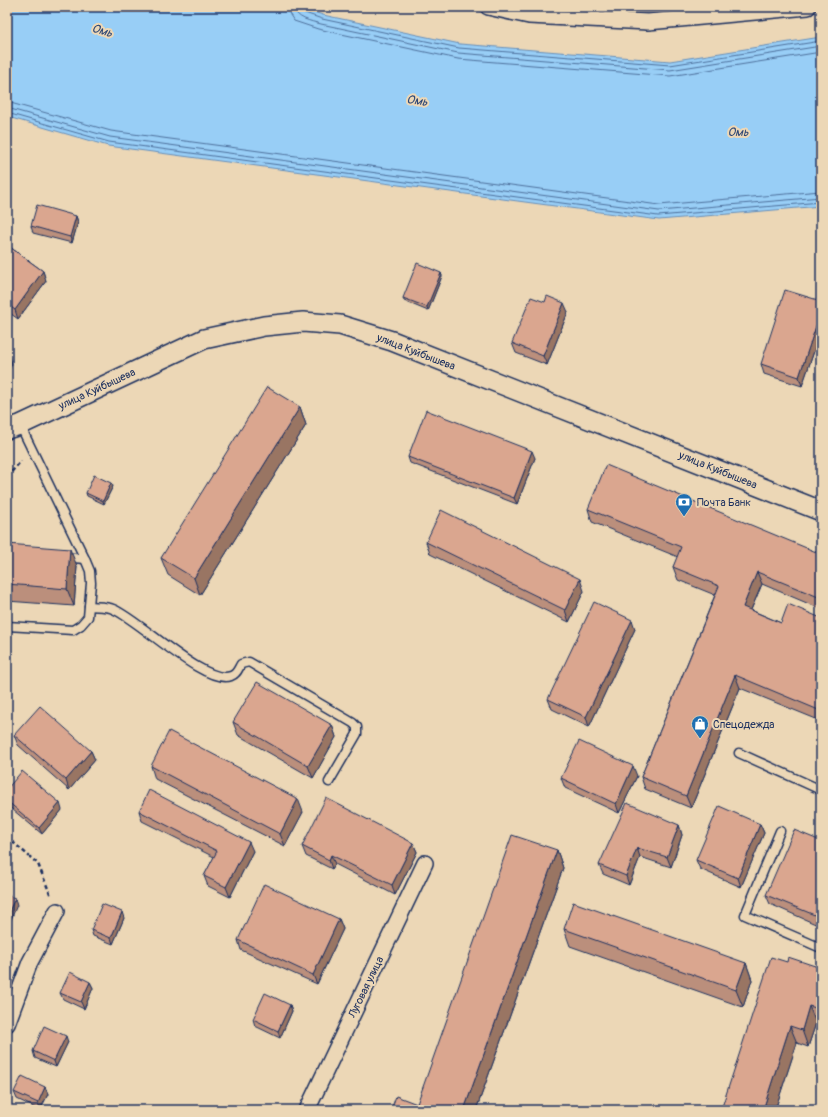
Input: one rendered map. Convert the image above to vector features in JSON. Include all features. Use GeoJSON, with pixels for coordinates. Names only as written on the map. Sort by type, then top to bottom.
{"type":"FeatureCollection","features":[{"type":"Feature","properties":{"kind":"street"},"geometry":{"type":"LineString","coordinates":[[488,7],[529,16],[648,22],[730,11],[808,7]]}},
{"type":"Feature","properties":{"kind":"street","name":"улица Куйбышева"},"geometry":{"type":"LineString","coordinates":[[13,427],[204,339],[264,326],[303,322],[340,325],[392,341],[821,511]]}},
{"type":"Feature","properties":{"kind":"street","name":"Луговая улица"},"geometry":{"type":"LineString","coordinates":[[307,1110],[425,863]]}},
{"type":"Feature","properties":{"kind":"street"},"geometry":{"type":"LineString","coordinates":[[7,1024],[30,962],[57,911]]}},
{"type":"Feature","properties":{"kind":"lane"},"geometry":{"type":"LineString","coordinates":[[7,626],[72,630],[81,625],[88,617],[91,582],[90,571],[86,559],[32,450],[13,427]]}},
{"type":"Feature","properties":{"kind":"lane"},"geometry":{"type":"LineString","coordinates":[[54,556],[86,559]]}},
{"type":"Feature","properties":{"kind":"lane"},"geometry":{"type":"LineString","coordinates":[[88,606],[112,609],[146,629],[185,660],[206,672],[227,677],[232,676],[236,673],[241,664],[249,662],[353,722],[357,727],[357,734],[328,782]]}},
{"type":"Feature","properties":{"kind":"lane"},"geometry":{"type":"LineString","coordinates":[[739,753],[821,790]]}},
{"type":"Feature","properties":{"kind":"lane"},"geometry":{"type":"LineString","coordinates":[[780,831],[745,915],[821,948]]}},
{"type":"Feature","properties":{"kind":"path"},"geometry":{"type":"LineString","coordinates":[[7,477],[32,450]]}},
{"type":"Feature","properties":{"kind":"path"},"geometry":{"type":"LineString","coordinates":[[7,837],[38,864],[57,911]]}},
{"type":"Feature","properties":{"kind":"water","name":"Омь"},"geometry":{"type":"Polygon","coordinates":[[[7,7],[298,7],[323,15],[460,44],[670,61],[821,37],[821,206],[659,220],[108,146],[8,117],[7,118],[7,7]]]}},
{"type":"Feature","properties":{"kind":"building"},"geometry":{"type":"Polygon","coordinates":[[[37,205],[76,216],[70,237],[31,226],[37,205]]]}},
{"type":"Feature","properties":{"kind":"building"},"geometry":{"type":"Polygon","coordinates":[[[7,245],[43,271],[15,310],[7,304],[7,245]]]}},
{"type":"Feature","properties":{"kind":"building"},"geometry":{"type":"Polygon","coordinates":[[[417,263],[441,273],[427,307],[403,298],[417,263]]]}},
{"type":"Feature","properties":{"kind":"building"},"geometry":{"type":"Polygon","coordinates":[[[785,290],[821,301],[821,311],[799,377],[761,364],[785,290]]]}},
{"type":"Feature","properties":{"kind":"building"},"geometry":{"type":"Polygon","coordinates":[[[547,296],[564,303],[543,356],[512,343],[531,297],[545,302],[547,296]]]}},
{"type":"Feature","properties":{"kind":"building"},"geometry":{"type":"Polygon","coordinates":[[[7,356],[10,357],[7,363],[7,356]]]}},
{"type":"Feature","properties":{"kind":"building"},"geometry":{"type":"Polygon","coordinates":[[[267,387],[300,407],[194,578],[161,558],[267,387]]]}},
{"type":"Feature","properties":{"kind":"building"},"geometry":{"type":"Polygon","coordinates":[[[426,410],[532,451],[514,498],[408,457],[426,410]]]}},
{"type":"Feature","properties":{"kind":"building"},"geometry":{"type":"Polygon","coordinates":[[[606,465],[821,554],[821,598],[757,572],[743,607],[781,623],[788,604],[821,618],[821,711],[735,675],[686,796],[641,777],[719,586],[673,567],[681,547],[588,509],[606,465]]]}},
{"type":"Feature","properties":{"kind":"building"},"geometry":{"type":"Polygon","coordinates":[[[94,475],[111,483],[103,501],[86,493],[94,475]]]}},
{"type":"Feature","properties":{"kind":"building"},"geometry":{"type":"Polygon","coordinates":[[[441,510],[580,579],[565,610],[426,542],[441,510]]]}},
{"type":"Feature","properties":{"kind":"building"},"geometry":{"type":"Polygon","coordinates":[[[7,544],[70,549],[67,589],[7,584],[7,544]]]}},
{"type":"Feature","properties":{"kind":"building"},"geometry":{"type":"Polygon","coordinates":[[[594,602],[632,620],[586,717],[548,699],[594,602]]]}},
{"type":"Feature","properties":{"kind":"building"},"geometry":{"type":"Polygon","coordinates":[[[257,682],[332,725],[308,766],[233,722],[257,682]]]}},
{"type":"Feature","properties":{"kind":"building"},"geometry":{"type":"Polygon","coordinates":[[[40,706],[91,751],[66,780],[14,735],[40,706]]]}},
{"type":"Feature","properties":{"kind":"building"},"geometry":{"type":"Polygon","coordinates":[[[169,731],[298,799],[280,834],[151,766],[169,731]]]}},
{"type":"Feature","properties":{"kind":"building"},"geometry":{"type":"Polygon","coordinates":[[[579,741],[633,766],[616,804],[561,778],[579,741]]]}},
{"type":"Feature","properties":{"kind":"building"},"geometry":{"type":"Polygon","coordinates":[[[22,771],[60,803],[39,828],[7,801],[7,789],[22,771]]]}},
{"type":"Feature","properties":{"kind":"building"},"geometry":{"type":"Polygon","coordinates":[[[149,790],[249,842],[226,887],[204,876],[217,851],[139,811],[149,790]]]}},
{"type":"Feature","properties":{"kind":"building"},"geometry":{"type":"Polygon","coordinates":[[[326,798],[413,843],[392,885],[331,855],[329,860],[302,846],[326,798]]]}},
{"type":"Feature","properties":{"kind":"building"},"geometry":{"type":"Polygon","coordinates":[[[627,803],[679,825],[667,857],[637,848],[626,876],[599,865],[627,803]]]}},
{"type":"Feature","properties":{"kind":"building"},"geometry":{"type":"Polygon","coordinates":[[[719,806],[760,824],[738,878],[696,860],[719,806]]]}},
{"type":"Feature","properties":{"kind":"building"},"geometry":{"type":"Polygon","coordinates":[[[794,830],[821,841],[821,906],[817,916],[766,895],[794,830]]]}},
{"type":"Feature","properties":{"kind":"building"},"geometry":{"type":"Polygon","coordinates":[[[512,835],[557,850],[464,1110],[447,1110],[438,1107],[437,1110],[391,1110],[396,1096],[417,1104],[512,835]]]}},
{"type":"Feature","properties":{"kind":"building"},"geometry":{"type":"Polygon","coordinates":[[[264,884],[339,919],[313,975],[238,940],[264,884]]]}},
{"type":"Feature","properties":{"kind":"building"},"geometry":{"type":"Polygon","coordinates":[[[7,895],[15,898],[7,916],[7,895]]]}},
{"type":"Feature","properties":{"kind":"building"},"geometry":{"type":"Polygon","coordinates":[[[573,902],[746,963],[736,990],[564,929],[573,902]]]}},
{"type":"Feature","properties":{"kind":"building"},"geometry":{"type":"Polygon","coordinates":[[[102,904],[122,912],[111,938],[91,930],[102,904]]]}},
{"type":"Feature","properties":{"kind":"building"},"geometry":{"type":"Polygon","coordinates":[[[771,957],[787,962],[788,957],[821,968],[821,993],[816,1008],[809,1006],[802,1030],[790,1026],[763,1110],[721,1110],[771,957]]]}},
{"type":"Feature","properties":{"kind":"building"},"geometry":{"type":"Polygon","coordinates":[[[70,972],[90,982],[81,1002],[60,993],[70,972]]]}},
{"type":"Feature","properties":{"kind":"building"},"geometry":{"type":"Polygon","coordinates":[[[265,993],[290,1005],[278,1031],[253,1019],[265,993]]]}},
{"type":"Feature","properties":{"kind":"building"},"geometry":{"type":"Polygon","coordinates":[[[44,1026],[66,1036],[54,1061],[33,1051],[44,1026]]]}},
{"type":"Feature","properties":{"kind":"building"},"geometry":{"type":"Polygon","coordinates":[[[22,1076],[45,1087],[38,1103],[14,1092],[22,1076]]]}},
{"type":"Feature","properties":{"kind":"place","name":"Почта Банк"},"geometry":{"type":"Point","coordinates":[684,517]}},
{"type":"Feature","properties":{"kind":"place","name":"Спецодежда"},"geometry":{"type":"Point","coordinates":[700,739]}}]}
